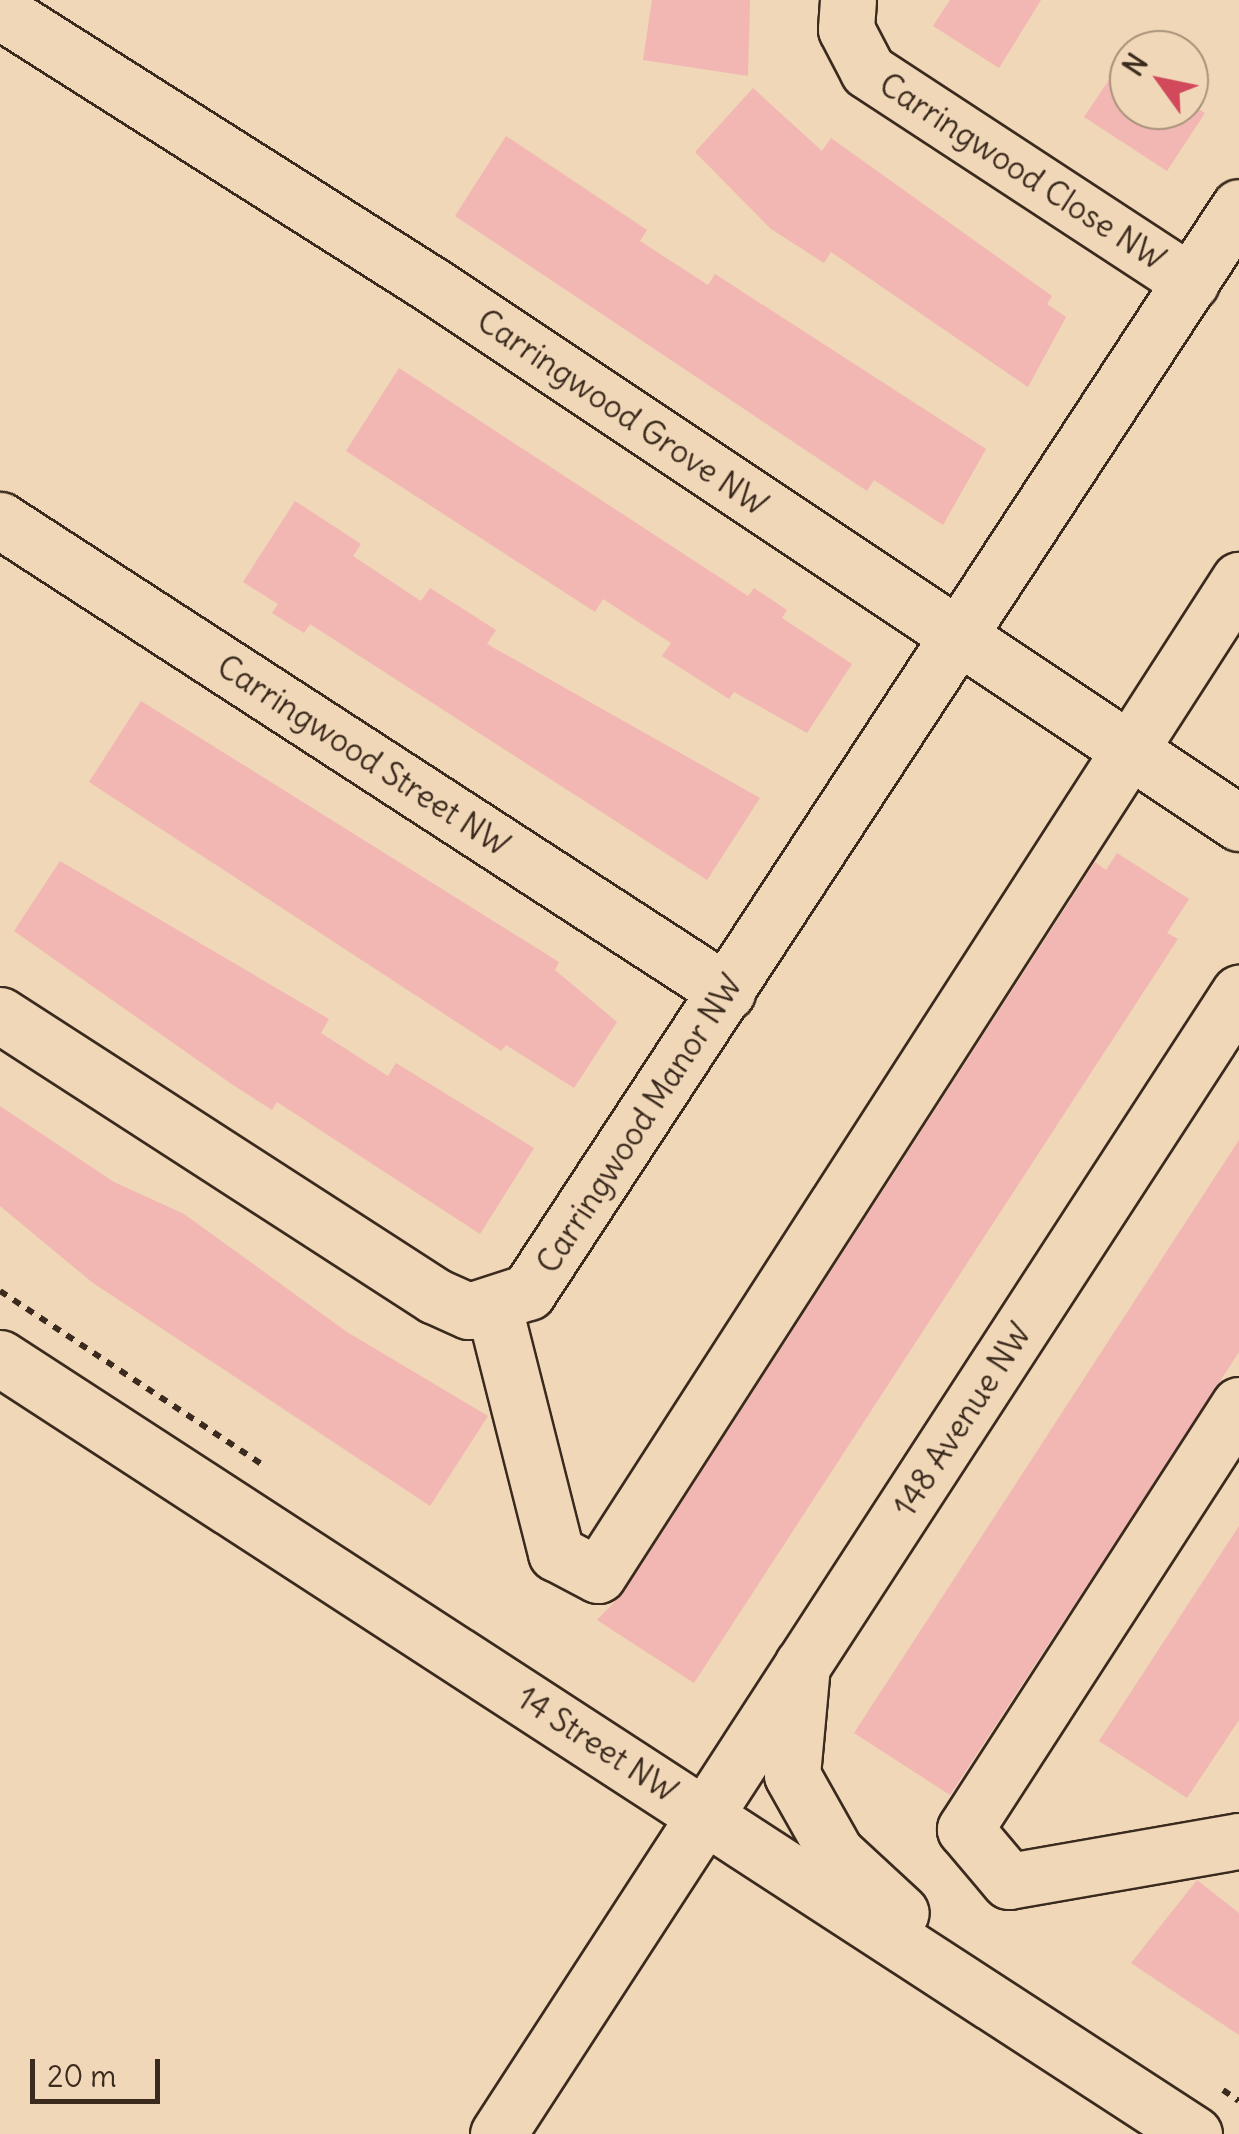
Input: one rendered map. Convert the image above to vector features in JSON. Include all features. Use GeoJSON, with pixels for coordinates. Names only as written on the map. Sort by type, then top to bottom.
{"type":"FeatureCollection","features":[{"type":"Feature","properties":{"kind":"street","name":"Carringwood Close NW"},"geometry":{"type":"LineString","coordinates":[[848,0],[846,29],[868,71],[1191,282]]}},
{"type":"Feature","properties":{"kind":"street","name":"Carringwood Grove NW"},"geometry":{"type":"LineString","coordinates":[[0,12],[1239,823]]}},
{"type":"Feature","properties":{"kind":"street","name":"Carringwood Close NW"},"geometry":{"type":"LineString","coordinates":[[958,637],[1239,207]]}},
{"type":"Feature","properties":{"kind":"street","name":"Carringwood Street NW"},"geometry":{"type":"LineString","coordinates":[[0,520],[727,992]]}},
{"type":"Feature","properties":{"kind":"street"},"geometry":{"type":"LineString","coordinates":[[0,1015],[434,1296],[469,1311],[494,1308],[556,1553],[598,1575],[1239,580]]}},
{"type":"Feature","properties":{"kind":"street","name":"Carringwood Manor NW"},"geometry":{"type":"LineString","coordinates":[[494,1308],[528,1292],[546,1270],[958,637]]}},
{"type":"Feature","properties":{"kind":"street","name":"148 Avenue NW"},"geometry":{"type":"LineString","coordinates":[[498,2134],[1239,993]]}},
{"type":"Feature","properties":{"kind":"street","name":"14 Street NW"},"geometry":{"type":"LineString","coordinates":[[0,1358],[1140,2134]]}},
{"type":"Feature","properties":{"kind":"street","name":"14 Street NW"},"geometry":{"type":"LineString","coordinates":[[0,1390],[695,1831],[1194,2134]]}},
{"type":"Feature","properties":{"kind":"street"},"geometry":{"type":"LineString","coordinates":[[1239,1405],[965,1829],[1009,1880],[1239,1841]]}},
{"type":"Feature","properties":{"kind":"street"},"geometry":{"type":"LineString","coordinates":[[802,1665],[792,1774],[836,1853],[963,1963],[1194,2134]]}},
{"type":"Feature","properties":{"kind":"building"},"geometry":{"type":"Polygon","coordinates":[[[652,0],[750,0],[748,76],[643,60],[652,0]]]}},
{"type":"Feature","properties":{"kind":"building"},"geometry":{"type":"Polygon","coordinates":[[[950,0],[1041,0],[999,68],[933,26],[950,0]]]}},
{"type":"Feature","properties":{"kind":"building"},"geometry":{"type":"Polygon","coordinates":[[[1109,80],[1109,130],[1194,130],[1167,171],[1084,117],[1109,80]]]}},
{"type":"Feature","properties":{"kind":"building"},"geometry":{"type":"Polygon","coordinates":[[[753,88],[822,151],[831,138],[1052,296],[1047,304],[1066,317],[1028,387],[831,252],[824,263],[771,229],[695,152],[753,88]]]}},
{"type":"Feature","properties":{"kind":"building"},"geometry":{"type":"Polygon","coordinates":[[[506,136],[647,230],[640,241],[708,285],[715,274],[986,449],[943,525],[874,480],[867,491],[455,216],[506,136]]]}},
{"type":"Feature","properties":{"kind":"building"},"geometry":{"type":"Polygon","coordinates":[[[399,368],[748,596],[754,588],[787,610],[782,618],[852,664],[807,733],[734,692],[729,699],[662,656],[671,643],[603,599],[595,612],[346,451],[399,368]]]}},
{"type":"Feature","properties":{"kind":"building"},"geometry":{"type":"Polygon","coordinates":[[[295,501],[361,544],[353,556],[421,601],[430,588],[496,630],[487,644],[760,798],[707,880],[310,624],[304,633],[272,613],[278,604],[243,582],[295,501]]]}},
{"type":"Feature","properties":{"kind":"building"},"geometry":{"type":"Polygon","coordinates":[[[141,701],[559,962],[555,970],[617,1022],[574,1088],[506,1045],[501,1051],[89,782],[141,701]]]}},
{"type":"Feature","properties":{"kind":"building"},"geometry":{"type":"Polygon","coordinates":[[[1117,853],[1189,899],[1167,933],[1178,939],[694,1683],[597,1620],[624,1592],[1095,862],[1106,870],[1117,853]]]}},
{"type":"Feature","properties":{"kind":"building"},"geometry":{"type":"Polygon","coordinates":[[[60,861],[329,1019],[321,1033],[388,1076],[396,1063],[534,1148],[480,1234],[277,1102],[272,1110],[233,1085],[14,931],[60,861]]]}},
{"type":"Feature","properties":{"kind":"building"},"geometry":{"type":"Polygon","coordinates":[[[0,1106],[114,1182],[184,1214],[347,1332],[488,1416],[430,1506],[93,1283],[0,1206],[0,1106]]]}},
{"type":"Feature","properties":{"kind":"building"},"geometry":{"type":"Polygon","coordinates":[[[1239,1140],[1239,1352],[950,1795],[854,1733],[1239,1140]]]}},
{"type":"Feature","properties":{"kind":"building"},"geometry":{"type":"Polygon","coordinates":[[[1239,1526],[1239,1720],[1187,1798],[1099,1741],[1239,1526]]]}},
{"type":"Feature","properties":{"kind":"building"},"geometry":{"type":"Polygon","coordinates":[[[1197,1880],[1239,1913],[1239,2035],[1131,1963],[1197,1880]]]}}]}
